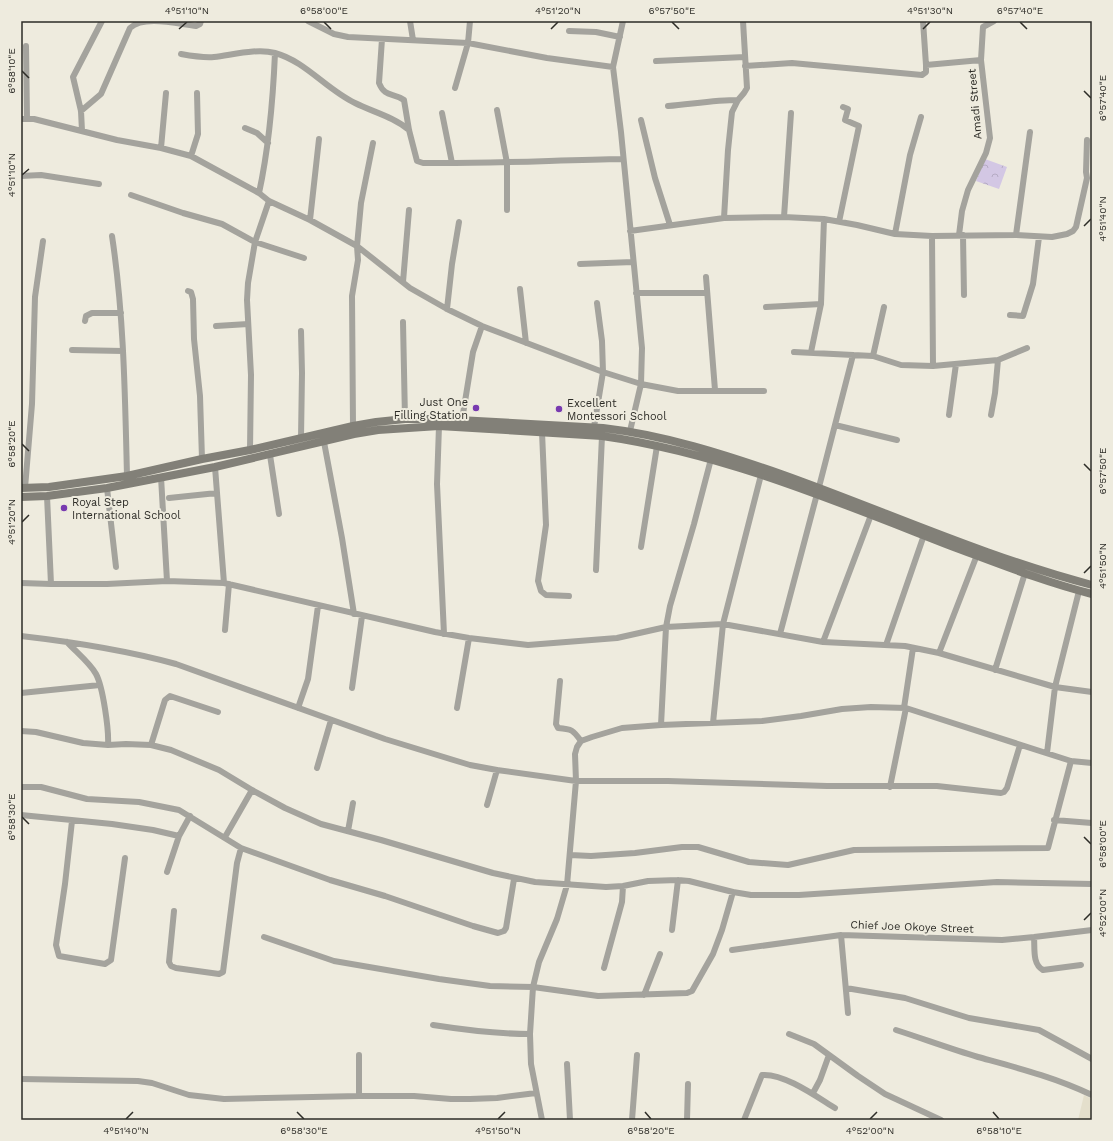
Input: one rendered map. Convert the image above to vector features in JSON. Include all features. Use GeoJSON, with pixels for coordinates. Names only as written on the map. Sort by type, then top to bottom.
{"type":"FeatureCollection","features":[{"type":"Feature","properties":{"kind":"main road"},"geometry":{"type":"LineString","coordinates":[[23,488],[49,487],[127,476],[353,426],[405,419],[462,420],[594,427],[630,431],[668,439],[711,451],[996,556],[1092,585]]}},
{"type":"Feature","properties":{"kind":"main road"},"geometry":{"type":"LineString","coordinates":[[21,497],[47,496],[107,488],[215,467],[378,430],[439,426],[602,436],[657,446],[711,459],[818,491],[871,515],[977,555],[1025,573],[1092,594]]}},
{"type":"Feature","properties":{"kind":"street"},"geometry":{"type":"LineString","coordinates":[[82,131],[81,111],[73,77],[102,21]]}},
{"type":"Feature","properties":{"kind":"street"},"geometry":{"type":"LineString","coordinates":[[81,111],[101,94],[130,28],[134,24],[140,21],[196,26],[200,24],[201,21]]}},
{"type":"Feature","properties":{"kind":"street"},"geometry":{"type":"LineString","coordinates":[[308,21],[334,34],[348,38],[468,43],[547,58],[613,67]]}},
{"type":"Feature","properties":{"kind":"street"},"geometry":{"type":"LineString","coordinates":[[410,21],[413,40]]}},
{"type":"Feature","properties":{"kind":"street"},"geometry":{"type":"LineString","coordinates":[[455,88],[468,43],[470,21]]}},
{"type":"Feature","properties":{"kind":"street"},"geometry":{"type":"LineString","coordinates":[[623,21],[613,67],[642,348],[641,384],[630,431]]}},
{"type":"Feature","properties":{"kind":"street"},"geometry":{"type":"LineString","coordinates":[[724,218],[732,112],[738,100],[744,94],[746,88],[743,21]]}},
{"type":"Feature","properties":{"kind":"street"},"geometry":{"type":"LineString","coordinates":[[745,66],[792,63],[922,76],[926,72],[923,21]]}},
{"type":"Feature","properties":{"kind":"street","name":"Amadi Street"},"geometry":{"type":"LineString","coordinates":[[964,295],[961,235],[962,211],[968,190],[986,152],[990,138],[981,60],[983,27],[994,21]]}},
{"type":"Feature","properties":{"kind":"street"},"geometry":{"type":"LineString","coordinates":[[569,31],[596,32],[620,36]]}},
{"type":"Feature","properties":{"kind":"street"},"geometry":{"type":"LineString","coordinates":[[382,39],[379,83],[385,93],[404,100],[406,103],[409,130],[417,161],[452,163],[507,163],[623,159]]}},
{"type":"Feature","properties":{"kind":"street"},"geometry":{"type":"LineString","coordinates":[[26,46],[24,119],[34,119],[117,140],[161,148],[191,156],[259,193],[270,201],[310,220],[357,246],[402,282],[447,309],[482,326],[603,372],[641,384],[678,391],[764,390]]}},
{"type":"Feature","properties":{"kind":"street"},"geometry":{"type":"LineString","coordinates":[[181,54],[197,57],[215,57],[236,53],[275,53],[293,62],[354,103],[402,124],[409,130]]}},
{"type":"Feature","properties":{"kind":"street"},"geometry":{"type":"LineString","coordinates":[[259,193],[265,167],[268,143],[274,82],[275,53]]}},
{"type":"Feature","properties":{"kind":"street"},"geometry":{"type":"LineString","coordinates":[[656,61],[745,57]]}},
{"type":"Feature","properties":{"kind":"street"},"geometry":{"type":"LineString","coordinates":[[926,65],[981,60]]}},
{"type":"Feature","properties":{"kind":"street"},"geometry":{"type":"LineString","coordinates":[[161,148],[166,93]]}},
{"type":"Feature","properties":{"kind":"street"},"geometry":{"type":"LineString","coordinates":[[191,156],[198,134],[197,93]]}},
{"type":"Feature","properties":{"kind":"street"},"geometry":{"type":"LineString","coordinates":[[668,106],[720,100],[738,100]]}},
{"type":"Feature","properties":{"kind":"street"},"geometry":{"type":"LineString","coordinates":[[839,222],[859,126],[845,120],[848,109],[843,107]]}},
{"type":"Feature","properties":{"kind":"street"},"geometry":{"type":"LineString","coordinates":[[497,110],[507,163],[507,210]]}},
{"type":"Feature","properties":{"kind":"street"},"geometry":{"type":"LineString","coordinates":[[442,113],[452,163]]}},
{"type":"Feature","properties":{"kind":"street"},"geometry":{"type":"LineString","coordinates":[[784,216],[791,113]]}},
{"type":"Feature","properties":{"kind":"street"},"geometry":{"type":"LineString","coordinates":[[896,234],[910,155],[921,117]]}},
{"type":"Feature","properties":{"kind":"street"},"geometry":{"type":"LineString","coordinates":[[641,120],[655,178],[670,225]]}},
{"type":"Feature","properties":{"kind":"street"},"geometry":{"type":"LineString","coordinates":[[245,128],[257,133],[268,143]]}},
{"type":"Feature","properties":{"kind":"street"},"geometry":{"type":"LineString","coordinates":[[1016,235],[1030,132]]}},
{"type":"Feature","properties":{"kind":"street"},"geometry":{"type":"LineString","coordinates":[[310,220],[319,139]]}},
{"type":"Feature","properties":{"kind":"street"},"geometry":{"type":"LineString","coordinates":[[630,231],[724,218],[784,216],[824,219],[896,234],[932,236],[1016,235],[1052,237],[1067,234],[1073,231],[1076,227],[1090,178],[1086,172],[1087,140]]}},
{"type":"Feature","properties":{"kind":"street"},"geometry":{"type":"LineString","coordinates":[[353,426],[352,296],[358,260],[357,246],[361,203],[372,143]]}},
{"type":"Feature","properties":{"kind":"street"},"geometry":{"type":"LineString","coordinates":[[21,176],[40,175],[98,184]]}},
{"type":"Feature","properties":{"kind":"street"},"geometry":{"type":"LineString","coordinates":[[131,195],[183,213],[222,224],[255,242],[304,258]]}},
{"type":"Feature","properties":{"kind":"street"},"geometry":{"type":"LineString","coordinates":[[250,450],[251,375],[248,324],[248,283],[255,242],[270,201]]}},
{"type":"Feature","properties":{"kind":"street"},"geometry":{"type":"LineString","coordinates":[[402,282],[409,210]]}},
{"type":"Feature","properties":{"kind":"street"},"geometry":{"type":"LineString","coordinates":[[811,352],[821,304],[824,219]]}},
{"type":"Feature","properties":{"kind":"street"},"geometry":{"type":"LineString","coordinates":[[447,309],[459,222]]}},
{"type":"Feature","properties":{"kind":"street"},"geometry":{"type":"LineString","coordinates":[[112,236],[117,268],[121,312],[127,476]]}},
{"type":"Feature","properties":{"kind":"street"},"geometry":{"type":"LineString","coordinates":[[932,236],[933,366]]}},
{"type":"Feature","properties":{"kind":"street"},"geometry":{"type":"LineString","coordinates":[[1010,315],[1023,316],[1033,284],[1039,237]]}},
{"type":"Feature","properties":{"kind":"street"},"geometry":{"type":"LineString","coordinates":[[23,488],[32,404],[36,297],[43,241]]}},
{"type":"Feature","properties":{"kind":"street"},"geometry":{"type":"LineString","coordinates":[[580,264],[633,262]]}},
{"type":"Feature","properties":{"kind":"street"},"geometry":{"type":"LineString","coordinates":[[706,277],[715,390]]}},
{"type":"Feature","properties":{"kind":"street"},"geometry":{"type":"LineString","coordinates":[[520,289],[526,343]]}},
{"type":"Feature","properties":{"kind":"street"},"geometry":{"type":"LineString","coordinates":[[188,291],[191,292],[194,299],[194,339],[200,396],[202,459]]}},
{"type":"Feature","properties":{"kind":"street"},"geometry":{"type":"LineString","coordinates":[[636,293],[707,293]]}},
{"type":"Feature","properties":{"kind":"street"},"geometry":{"type":"LineString","coordinates":[[594,427],[603,372],[602,341],[597,303]]}},
{"type":"Feature","properties":{"kind":"street"},"geometry":{"type":"LineString","coordinates":[[766,307],[821,304]]}},
{"type":"Feature","properties":{"kind":"street"},"geometry":{"type":"LineString","coordinates":[[873,356],[884,306]]}},
{"type":"Feature","properties":{"kind":"street"},"geometry":{"type":"LineString","coordinates":[[85,321],[86,316],[92,314],[121,312]]}},
{"type":"Feature","properties":{"kind":"street"},"geometry":{"type":"LineString","coordinates":[[403,322],[405,419]]}},
{"type":"Feature","properties":{"kind":"street"},"geometry":{"type":"LineString","coordinates":[[216,326],[248,324]]}},
{"type":"Feature","properties":{"kind":"street"},"geometry":{"type":"LineString","coordinates":[[462,420],[473,352],[482,326]]}},
{"type":"Feature","properties":{"kind":"street"},"geometry":{"type":"LineString","coordinates":[[301,331],[301,438]]}},
{"type":"Feature","properties":{"kind":"street"},"geometry":{"type":"LineString","coordinates":[[794,352],[873,356],[901,365],[933,366],[998,360],[1027,348]]}},
{"type":"Feature","properties":{"kind":"street"},"geometry":{"type":"LineString","coordinates":[[72,350],[123,351]]}},
{"type":"Feature","properties":{"kind":"street"},"geometry":{"type":"LineString","coordinates":[[780,634],[853,355]]}},
{"type":"Feature","properties":{"kind":"street"},"geometry":{"type":"LineString","coordinates":[[991,415],[998,360]]}},
{"type":"Feature","properties":{"kind":"street"},"geometry":{"type":"LineString","coordinates":[[949,415],[956,364]]}},
{"type":"Feature","properties":{"kind":"street"},"geometry":{"type":"LineString","coordinates":[[835,425],[897,440]]}},
{"type":"Feature","properties":{"kind":"street"},"geometry":{"type":"LineString","coordinates":[[439,426],[437,484],[444,634]]}},
{"type":"Feature","properties":{"kind":"street"},"geometry":{"type":"LineString","coordinates":[[542,432],[546,525],[538,581],[541,591],[546,595],[569,596]]}},
{"type":"Feature","properties":{"kind":"street"},"geometry":{"type":"LineString","coordinates":[[596,570],[602,436]]}},
{"type":"Feature","properties":{"kind":"street"},"geometry":{"type":"LineString","coordinates":[[324,442],[342,538],[354,614]]}},
{"type":"Feature","properties":{"kind":"street"},"geometry":{"type":"LineString","coordinates":[[641,547],[657,446]]}},
{"type":"Feature","properties":{"kind":"street"},"geometry":{"type":"LineString","coordinates":[[270,454],[279,514]]}},
{"type":"Feature","properties":{"kind":"street"},"geometry":{"type":"LineString","coordinates":[[660,725],[666,627],[670,606],[711,459]]}},
{"type":"Feature","properties":{"kind":"street"},"geometry":{"type":"LineString","coordinates":[[215,467],[226,584],[226,630]]}},
{"type":"Feature","properties":{"kind":"street"},"geometry":{"type":"LineString","coordinates":[[714,723],[723,624],[761,475]]}},
{"type":"Feature","properties":{"kind":"street"},"geometry":{"type":"LineString","coordinates":[[161,477],[166,581]]}},
{"type":"Feature","properties":{"kind":"street"},"geometry":{"type":"LineString","coordinates":[[107,488],[116,566]]}},
{"type":"Feature","properties":{"kind":"street"},"geometry":{"type":"LineString","coordinates":[[169,498],[217,493]]}},
{"type":"Feature","properties":{"kind":"street"},"geometry":{"type":"LineString","coordinates":[[47,496],[51,584]]}},
{"type":"Feature","properties":{"kind":"street"},"geometry":{"type":"LineString","coordinates":[[822,642],[871,515]]}},
{"type":"Feature","properties":{"kind":"street"},"geometry":{"type":"LineString","coordinates":[[886,645],[924,535]]}},
{"type":"Feature","properties":{"kind":"street"},"geometry":{"type":"LineString","coordinates":[[939,653],[977,555]]}},
{"type":"Feature","properties":{"kind":"street"},"geometry":{"type":"LineString","coordinates":[[995,670],[1025,573]]}},
{"type":"Feature","properties":{"kind":"street"},"geometry":{"type":"LineString","coordinates":[[21,583],[107,584],[166,581],[226,584],[444,634],[528,645],[617,638],[666,627],[723,624],[822,642],[886,645],[913,648],[939,653],[1055,687],[1092,692]]}},
{"type":"Feature","properties":{"kind":"street"},"geometry":{"type":"LineString","coordinates":[[1047,753],[1055,687],[1079,590]]}},
{"type":"Feature","properties":{"kind":"street"},"geometry":{"type":"LineString","coordinates":[[298,708],[308,679],[318,606]]}},
{"type":"Feature","properties":{"kind":"street"},"geometry":{"type":"LineString","coordinates":[[352,688],[362,616]]}},
{"type":"Feature","properties":{"kind":"street"},"geometry":{"type":"LineString","coordinates":[[21,636],[67,642],[176,664],[385,739],[449,759],[497,770],[576,781],[668,781],[890,787],[937,786],[1004,792],[1007,788],[1020,745]]}},
{"type":"Feature","properties":{"kind":"street"},"geometry":{"type":"LineString","coordinates":[[458,708],[469,638]]}},
{"type":"Feature","properties":{"kind":"street"},"geometry":{"type":"LineString","coordinates":[[67,642],[93,669],[100,685],[108,730],[108,745]]}},
{"type":"Feature","properties":{"kind":"street"},"geometry":{"type":"LineString","coordinates":[[890,787],[905,708],[913,648]]}},
{"type":"Feature","properties":{"kind":"street"},"geometry":{"type":"LineString","coordinates":[[560,681],[556,727],[574,731],[581,742]]}},
{"type":"Feature","properties":{"kind":"street"},"geometry":{"type":"LineString","coordinates":[[21,693],[100,685]]}},
{"type":"Feature","properties":{"kind":"street"},"geometry":{"type":"LineString","coordinates":[[151,745],[165,700],[170,696],[218,712]]}},
{"type":"Feature","properties":{"kind":"street"},"geometry":{"type":"LineString","coordinates":[[542,1120],[531,1064],[530,1034],[533,987],[539,962],[557,919],[567,885],[576,781],[575,754],[577,747],[581,742],[622,728],[762,721],[842,709],[872,707],[905,708],[1071,761],[1092,763]]}},
{"type":"Feature","properties":{"kind":"street"},"geometry":{"type":"LineString","coordinates":[[317,768],[331,720]]}},
{"type":"Feature","properties":{"kind":"street"},"geometry":{"type":"LineString","coordinates":[[21,731],[36,732],[83,742],[108,745],[151,745],[171,750],[205,763],[285,808],[321,824],[514,879],[567,885],[606,887],[623,886],[648,881],[678,880],[689,881],[732,892],[751,895],[799,895],[997,882],[1092,884]]}},
{"type":"Feature","properties":{"kind":"street"},"geometry":{"type":"LineString","coordinates":[[570,855],[625,854],[698,846],[749,862],[788,865],[854,850],[1048,848],[1054,820],[1071,761]]}},
{"type":"Feature","properties":{"kind":"street"},"geometry":{"type":"LineString","coordinates":[[487,804],[497,770]]}},
{"type":"Feature","properties":{"kind":"street"},"geometry":{"type":"LineString","coordinates":[[21,787],[41,787],[87,799],[139,802],[179,810],[241,848],[330,880],[385,896],[473,926],[498,932],[504,931],[506,928],[514,879]]}},
{"type":"Feature","properties":{"kind":"street"},"geometry":{"type":"LineString","coordinates":[[225,837],[252,790]]}},
{"type":"Feature","properties":{"kind":"street"},"geometry":{"type":"LineString","coordinates":[[348,831],[353,803]]}},
{"type":"Feature","properties":{"kind":"street"},"geometry":{"type":"LineString","coordinates":[[21,815],[112,824],[153,830],[179,836]]}},
{"type":"Feature","properties":{"kind":"street"},"geometry":{"type":"LineString","coordinates":[[167,872],[179,836],[190,816]]}},
{"type":"Feature","properties":{"kind":"street"},"geometry":{"type":"LineString","coordinates":[[1054,820],[1092,824]]}},
{"type":"Feature","properties":{"kind":"street"},"geometry":{"type":"LineString","coordinates":[[72,821],[56,945],[59,956],[105,964],[111,960],[125,858]]}},
{"type":"Feature","properties":{"kind":"street"},"geometry":{"type":"LineString","coordinates":[[174,911],[170,962],[171,966],[219,974],[223,972],[237,863],[241,848]]}},
{"type":"Feature","properties":{"kind":"street"},"geometry":{"type":"LineString","coordinates":[[672,930],[678,880]]}},
{"type":"Feature","properties":{"kind":"street"},"geometry":{"type":"LineString","coordinates":[[604,968],[622,902],[623,886]]}},
{"type":"Feature","properties":{"kind":"street"},"geometry":{"type":"LineString","coordinates":[[264,937],[334,961],[490,986],[533,987],[598,996],[687,993],[692,991],[713,954],[722,930],[732,892]]}},
{"type":"Feature","properties":{"kind":"street","name":"Chief Joe Okoye Street"},"geometry":{"type":"LineString","coordinates":[[732,950],[841,935],[1002,940],[1092,930]]}},
{"type":"Feature","properties":{"kind":"street"},"geometry":{"type":"LineString","coordinates":[[841,935],[848,1013]]}},
{"type":"Feature","properties":{"kind":"street"},"geometry":{"type":"LineString","coordinates":[[1034,937],[1036,963],[1038,967],[1043,970],[1081,965]]}},
{"type":"Feature","properties":{"kind":"street"},"geometry":{"type":"LineString","coordinates":[[644,995],[660,954]]}},
{"type":"Feature","properties":{"kind":"street"},"geometry":{"type":"LineString","coordinates":[[846,988],[905,998],[969,1018],[1039,1030],[1092,1059]]}},
{"type":"Feature","properties":{"kind":"street"},"geometry":{"type":"LineString","coordinates":[[433,1025],[478,1032],[530,1034]]}},
{"type":"Feature","properties":{"kind":"street"},"geometry":{"type":"LineString","coordinates":[[896,1030],[967,1054],[1037,1073],[1070,1084],[1092,1095]]}},
{"type":"Feature","properties":{"kind":"street"},"geometry":{"type":"LineString","coordinates":[[789,1034],[814,1044],[885,1094],[941,1120]]}},
{"type":"Feature","properties":{"kind":"street"},"geometry":{"type":"LineString","coordinates":[[359,1055],[359,1096]]}},
{"type":"Feature","properties":{"kind":"street"},"geometry":{"type":"LineString","coordinates":[[632,1120],[637,1055]]}},
{"type":"Feature","properties":{"kind":"street"},"geometry":{"type":"LineString","coordinates":[[813,1093],[820,1080],[829,1055]]}},
{"type":"Feature","properties":{"kind":"street"},"geometry":{"type":"LineString","coordinates":[[567,1064],[570,1120]]}},
{"type":"Feature","properties":{"kind":"street"},"geometry":{"type":"LineString","coordinates":[[744,1120],[762,1075],[769,1074],[813,1093],[835,1108]]}},
{"type":"Feature","properties":{"kind":"street"},"geometry":{"type":"LineString","coordinates":[[21,1079],[138,1081],[152,1083],[189,1095],[246,1100],[359,1096],[414,1096],[463,1099],[497,1098],[536,1093]]}},
{"type":"Feature","properties":{"kind":"street"},"geometry":{"type":"LineString","coordinates":[[687,1120],[688,1084]]}},
{"type":"Feature","properties":{"kind":"shaded area"},"geometry":{"type":"Polygon","coordinates":[[[1084,1095],[1092,1099],[1092,1120],[1078,1120],[1084,1095]]]}},
{"type":"Feature","properties":{"kind":"green space"},"geometry":{"type":"Polygon","coordinates":[[[985,159],[1007,167],[999,189],[976,181],[985,159]]]}},
{"type":"Feature","properties":{"kind":"place","name":"Just One Filling Station"},"geometry":{"type":"Point","coordinates":[476,408]}},
{"type":"Feature","properties":{"kind":"place","name":"Excellent Montessori School"},"geometry":{"type":"Point","coordinates":[559,409]}},
{"type":"Feature","properties":{"kind":"place","name":"Royal Step International School"},"geometry":{"type":"Point","coordinates":[64,508]}}]}
